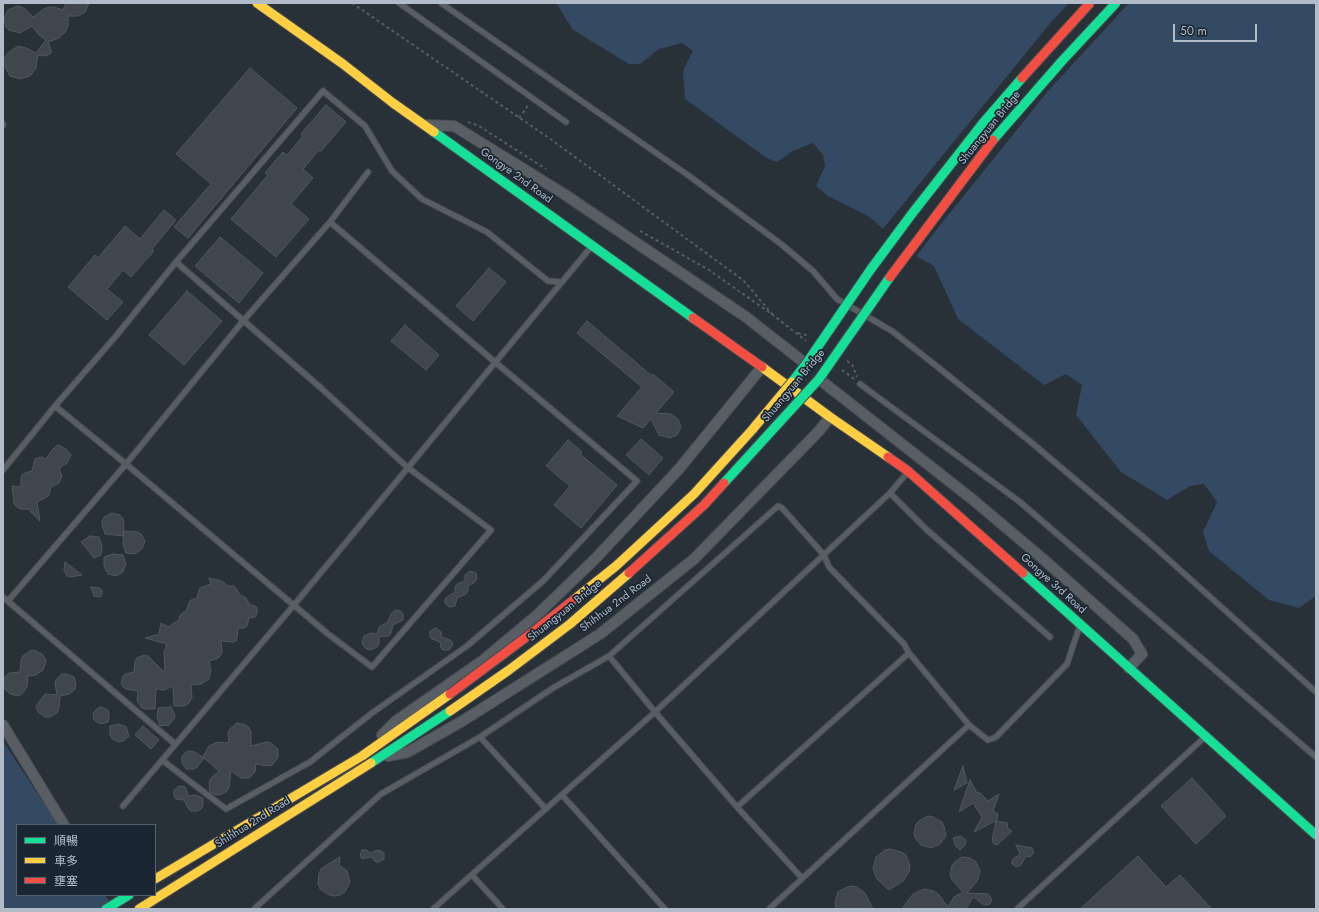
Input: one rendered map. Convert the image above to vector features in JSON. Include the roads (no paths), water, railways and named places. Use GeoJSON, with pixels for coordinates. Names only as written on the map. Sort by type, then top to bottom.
{"type":"FeatureCollection","features":[{"type":"Feature","properties":{"kind":"main road","name":"Gongye 2nd Road"},"geometry":{"type":"LineString","coordinates":[[257,3],[343,64],[393,103],[762,367]]}},
{"type":"Feature","properties":{"kind":"main road","name":"Shuangyuan Bridge"},"geometry":{"type":"LineString","coordinates":[[450,694],[526,637],[616,566],[694,494],[752,430],[806,364],[876,263],[979,129],[1090,3]]}},
{"type":"Feature","properties":{"kind":"main road","name":"Shuangyuan Bridge"},"geometry":{"type":"LineString","coordinates":[[450,711],[509,670],[570,624],[643,561],[704,505],[819,378],[886,282],[992,142],[1062,61],[1116,3]]}},
{"type":"Feature","properties":{"kind":"main road","name":"Gongye 3rd Road"},"geometry":{"type":"LineString","coordinates":[[762,367],[830,417],[908,470],[1316,834]]}},
{"type":"Feature","properties":{"kind":"main road","name":"Shihhua 2nd Road"},"geometry":{"type":"LineString","coordinates":[[156,878],[362,756],[450,694]]}},
{"type":"Feature","properties":{"kind":"main road","name":"Shihhua 2nd Road"},"geometry":{"type":"LineString","coordinates":[[140,909],[157,901],[450,711]]}},
{"type":"Feature","properties":{"kind":"main road"},"geometry":{"type":"LineString","coordinates":[[106,909],[114,899],[124,896]]}},
{"type":"Feature","properties":{"kind":"street"},"geometry":{"type":"LineString","coordinates":[[424,125],[454,126],[558,190],[746,317],[806,364]]}},
{"type":"Feature","properties":{"kind":"street","name":"Shihhua 2nd Road"},"geometry":{"type":"LineString","coordinates":[[362,756],[396,721],[482,661],[537,615],[596,558],[679,469],[762,367]]}},
{"type":"Feature","properties":{"kind":"street"},"geometry":{"type":"LineString","coordinates":[[819,378],[972,499],[1042,558],[1133,639],[1142,654],[1129,668]]}},
{"type":"Feature","properties":{"kind":"street","name":"Shihhua 2nd Road"},"geometry":{"type":"LineString","coordinates":[[378,759],[408,752],[464,720],[600,634],[694,559],[808,442],[830,417]]}},
{"type":"Feature","properties":{"kind":"street"},"geometry":{"type":"LineString","coordinates":[[3,725],[63,824]]}},
{"type":"Feature","properties":{"kind":"lane"},"geometry":{"type":"LineString","coordinates":[[399,3],[566,122]]}},
{"type":"Feature","properties":{"kind":"lane"},"geometry":{"type":"LineString","coordinates":[[441,3],[692,178],[781,244],[813,271],[837,299],[892,332],[939,368],[1032,443],[1143,537],[1316,692]]}},
{"type":"Feature","properties":{"kind":"lane"},"geometry":{"type":"LineString","coordinates":[[3,470],[176,262],[323,91],[365,126],[392,171],[422,198],[487,232],[548,281],[562,282]]}},
{"type":"Feature","properties":{"kind":"lane"},"geometry":{"type":"LineString","coordinates":[[8,600],[126,464],[243,320],[330,222],[368,172]]}},
{"type":"Feature","properties":{"kind":"lane"},"geometry":{"type":"LineString","coordinates":[[162,760],[226,809],[310,762],[372,713],[467,646],[543,581],[637,481],[330,222]]}},
{"type":"Feature","properties":{"kind":"lane"},"geometry":{"type":"LineString","coordinates":[[123,806],[294,605],[592,245]]}},
{"type":"Feature","properties":{"kind":"lane"},"geometry":{"type":"LineString","coordinates":[[55,406],[328,634],[372,667],[491,530],[407,467],[321,388],[176,262]]}},
{"type":"Feature","properties":{"kind":"lane"},"geometry":{"type":"LineString","coordinates":[[860,384],[1020,502],[1316,757]]}},
{"type":"Feature","properties":{"kind":"lane"},"geometry":{"type":"LineString","coordinates":[[433,909],[655,712],[890,493],[908,470]]}},
{"type":"Feature","properties":{"kind":"lane"},"geometry":{"type":"LineString","coordinates":[[890,493],[926,530],[1050,637]]}},
{"type":"Feature","properties":{"kind":"lane"},"geometry":{"type":"LineString","coordinates":[[254,909],[381,794],[480,737],[553,688],[609,656],[778,506],[782,508],[824,555],[829,567],[904,644],[909,653],[969,725],[988,740],[996,737],[1068,664],[1080,625]]}},
{"type":"Feature","properties":{"kind":"lane"},"geometry":{"type":"LineString","coordinates":[[3,596],[175,744]]}},
{"type":"Feature","properties":{"kind":"lane"},"geometry":{"type":"LineString","coordinates":[[737,807],[909,653]]}},
{"type":"Feature","properties":{"kind":"lane"},"geometry":{"type":"LineString","coordinates":[[609,656],[737,807],[802,878]]}},
{"type":"Feature","properties":{"kind":"lane"},"geometry":{"type":"LineString","coordinates":[[769,909],[969,725]]}},
{"type":"Feature","properties":{"kind":"lane"},"geometry":{"type":"LineString","coordinates":[[1017,909],[1205,736]]}},
{"type":"Feature","properties":{"kind":"lane"},"geometry":{"type":"LineString","coordinates":[[480,737],[546,809]]}},
{"type":"Feature","properties":{"kind":"lane"},"geometry":{"type":"LineString","coordinates":[[562,794],[665,909]]}},
{"type":"Feature","properties":{"kind":"lane"},"geometry":{"type":"LineString","coordinates":[[472,874],[503,909]]}},
{"type":"Feature","properties":{"kind":"water"},"geometry":{"type":"Polygon","coordinates":[[[556,3],[1316,3],[1316,596],[1299,608],[1269,600],[1209,551],[1203,532],[1217,502],[1204,484],[1190,486],[1167,500],[1121,472],[1076,415],[1082,385],[1066,374],[1044,385],[958,319],[934,266],[914,255],[868,216],[828,196],[816,186],[825,166],[823,155],[813,143],[793,151],[777,162],[768,159],[685,99],[683,71],[693,51],[682,43],[659,49],[640,64],[629,64],[573,30],[556,3]]]}},
{"type":"Feature","properties":{"kind":"water"},"geometry":{"type":"Polygon","coordinates":[[[3,741],[57,824],[16,824],[16,896],[106,896],[114,909],[3,909],[3,741]]]}}]}
